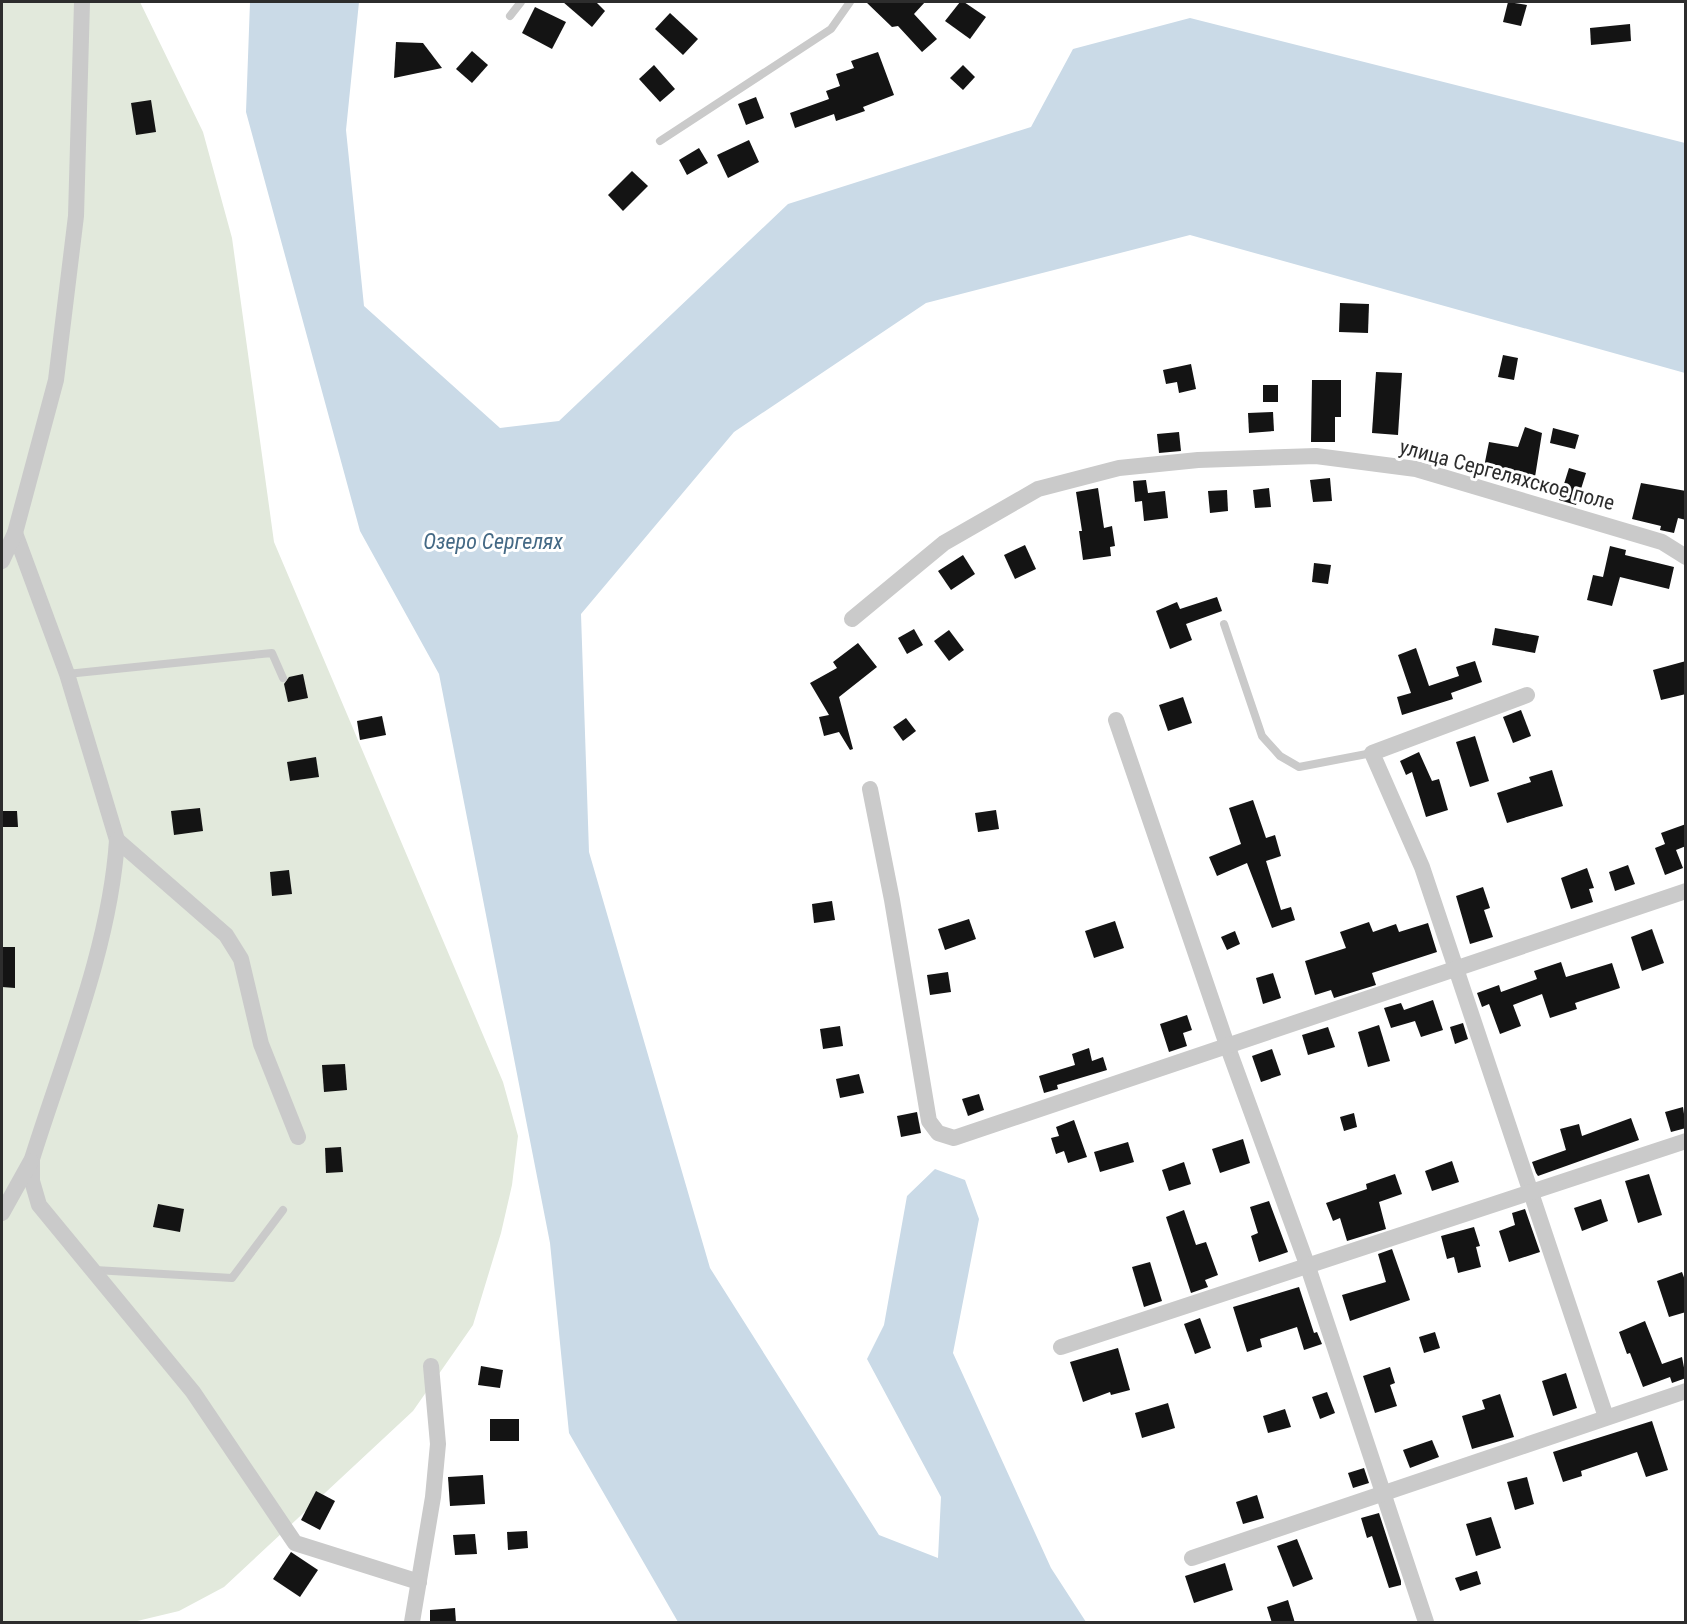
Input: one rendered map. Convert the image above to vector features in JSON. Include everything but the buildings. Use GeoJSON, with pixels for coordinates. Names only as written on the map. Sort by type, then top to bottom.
{"type":"FeatureCollection","features":[{"type":"Feature","properties":{"kind":"street"},"geometry":{"type":"LineString","coordinates":[[2,561],[15,533],[58,368],[76,216],[82,2]]}},
{"type":"Feature","properties":{"kind":"street","name":"улица Сергеляхское поле"},"geometry":{"type":"LineString","coordinates":[[852,619],[944,543],[1038,489],[1119,468],[1198,460],[1316,456],[1416,469],[1662,542],[1686,557]]}},
{"type":"Feature","properties":{"kind":"street"},"geometry":{"type":"LineString","coordinates":[[2,1213],[32,1159],[102,938],[114,885],[117,840],[67,674],[15,533]]}},
{"type":"Feature","properties":{"kind":"street"},"geometry":{"type":"LineString","coordinates":[[1527,695],[1372,753],[1422,867],[1606,1417]]}},
{"type":"Feature","properties":{"kind":"street"},"geometry":{"type":"LineString","coordinates":[[1116,720],[1227,1045],[1308,1267],[1426,1623]]}},
{"type":"Feature","properties":{"kind":"street"},"geometry":{"type":"LineString","coordinates":[[870,789],[892,900],[929,1121],[938,1132],[954,1138],[1686,891]]}},
{"type":"Feature","properties":{"kind":"street"},"geometry":{"type":"LineString","coordinates":[[117,840],[226,935],[241,958],[261,1044],[298,1137]]}},
{"type":"Feature","properties":{"kind":"street"},"geometry":{"type":"LineString","coordinates":[[1061,1347],[1531,1194],[1686,1141]]}},
{"type":"Feature","properties":{"kind":"street"},"geometry":{"type":"LineString","coordinates":[[32,1159],[32,1181],[39,1205],[95,1270],[193,1392],[295,1543],[419,1582]]}},
{"type":"Feature","properties":{"kind":"street"},"geometry":{"type":"LineString","coordinates":[[412,1623],[433,1497],[438,1444],[431,1366]]}},
{"type":"Feature","properties":{"kind":"street"},"geometry":{"type":"LineString","coordinates":[[1192,1558],[1686,1391]]}},
{"type":"Feature","properties":{"kind":"lane"},"geometry":{"type":"LineString","coordinates":[[510,16],[520,2]]}},
{"type":"Feature","properties":{"kind":"lane"},"geometry":{"type":"LineString","coordinates":[[660,141],[831,29],[850,2]]}},
{"type":"Feature","properties":{"kind":"lane"},"geometry":{"type":"LineString","coordinates":[[1224,624],[1262,736],[1280,756],[1299,767],[1372,753]]}},
{"type":"Feature","properties":{"kind":"lane"},"geometry":{"type":"LineString","coordinates":[[67,674],[272,653],[283,678]]}},
{"type":"Feature","properties":{"kind":"lane"},"geometry":{"type":"LineString","coordinates":[[95,1270],[232,1278],[283,1210]]}},
{"type":"Feature","properties":{"kind":"shaded area"},"geometry":{"type":"Polygon","coordinates":[[[2,2],[140,2],[203,132],[232,238],[274,542],[503,1082],[518,1136],[512,1185],[501,1233],[473,1325],[413,1411],[224,1587],[179,1611],[133,1622],[2,1622],[2,2]]]}},
{"type":"Feature","properties":{"kind":"water","name":"Озеро Сергелях"},"geometry":{"type":"Polygon","coordinates":[[[250,2],[359,2],[346,130],[364,306],[500,428],[559,421],[788,204],[1031,127],[1073,49],[1190,18],[1685,143],[1685,373],[1190,235],[926,303],[734,432],[581,614],[589,852],[710,1268],[879,1535],[938,1558],[941,1497],[867,1359],[884,1325],[907,1196],[935,1169],[965,1180],[979,1219],[953,1353],[1051,1568],[1086,1622],[678,1622],[569,1433],[550,1243],[439,674],[360,531],[246,112],[250,2]]]}}]}
